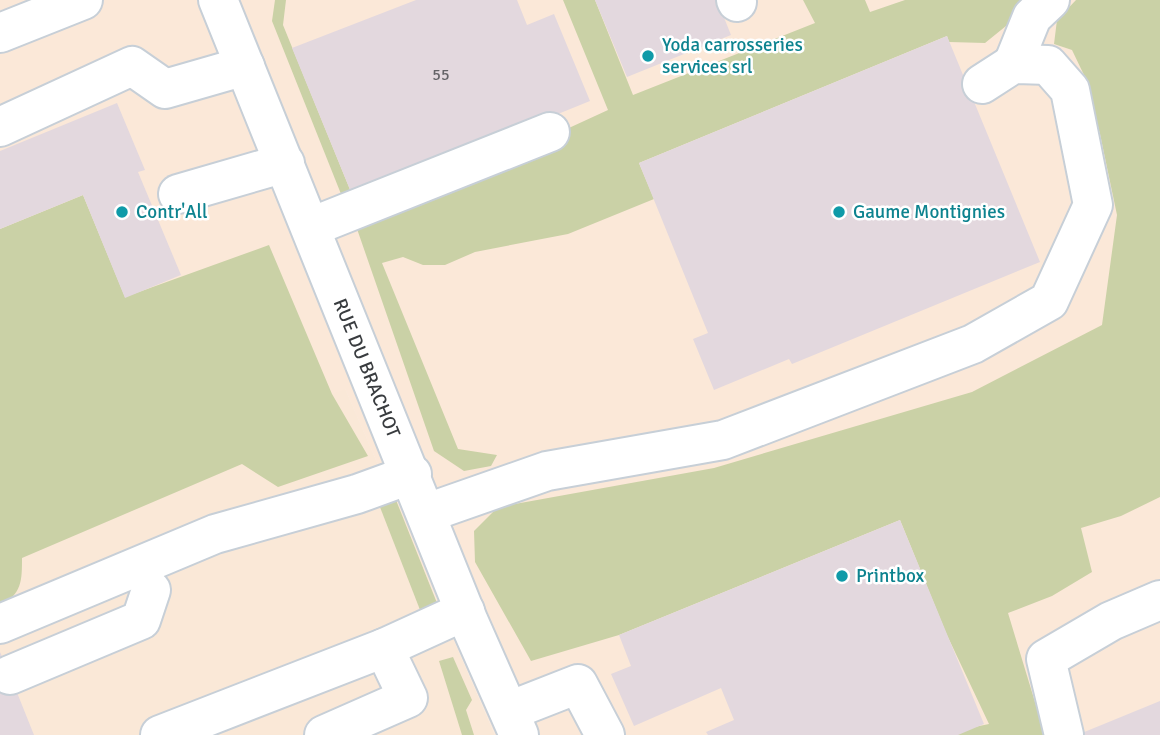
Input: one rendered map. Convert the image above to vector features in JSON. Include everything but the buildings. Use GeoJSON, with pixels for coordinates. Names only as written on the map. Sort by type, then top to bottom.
{"type":"FeatureCollection","features":[{"type":"Feature","properties":{"kind":"street"},"geometry":{"type":"LineString","coordinates":[[0,33],[83,0]]}},
{"type":"Feature","properties":{"kind":"street","name":"RUE DU BRACHOT"},"geometry":{"type":"LineString","coordinates":[[218,0],[412,474],[465,611],[514,723]]}},
{"type":"Feature","properties":{"kind":"street"},"geometry":{"type":"LineString","coordinates":[[426,513],[547,471],[723,440],[973,344],[1049,301],[1093,205],[1070,90],[1048,65],[997,74],[1032,17],[1049,0]]}},
{"type":"Feature","properties":{"kind":"street"},"geometry":{"type":"LineString","coordinates":[[0,127],[132,66],[165,89],[245,66]]}},
{"type":"Feature","properties":{"kind":"street"},"geometry":{"type":"LineString","coordinates":[[311,227],[550,132]]}},
{"type":"Feature","properties":{"kind":"street"},"geometry":{"type":"LineString","coordinates":[[178,194],[285,163]]}},
{"type":"Feature","properties":{"kind":"street"},"geometry":{"type":"LineString","coordinates":[[0,624],[215,534],[357,494],[412,474]]}},
{"type":"Feature","properties":{"kind":"street"},"geometry":{"type":"LineString","coordinates":[[5,663],[151,590],[188,545]]}},
{"type":"Feature","properties":{"kind":"street"},"geometry":{"type":"LineString","coordinates":[[1064,735],[1046,659],[1111,621],[1160,600]]}},
{"type":"Feature","properties":{"kind":"street"},"geometry":{"type":"LineString","coordinates":[[160,735],[384,648],[465,611]]}},
{"type":"Feature","properties":{"kind":"street"},"geometry":{"type":"LineString","coordinates":[[324,735],[408,698],[384,648]]}},
{"type":"Feature","properties":{"kind":"street"},"geometry":{"type":"LineString","coordinates":[[514,723],[578,684],[605,735]]}},
{"type":"Feature","properties":{"kind":"shaded area"},"geometry":{"type":"Polygon","coordinates":[[[0,0],[1160,0],[1160,735],[495,735],[345,389],[0,523],[0,0]]]}},
{"type":"Feature","properties":{"kind":"shaded area"},"geometry":{"type":"Polygon","coordinates":[[[345,388],[495,735],[0,735],[0,523],[345,388]]]}},
{"type":"Feature","properties":{"kind":"green space"},"geometry":{"type":"Polygon","coordinates":[[[275,0],[286,0],[283,25],[353,197],[343,199],[272,21],[275,0]]]}},
{"type":"Feature","properties":{"kind":"green space"},"geometry":{"type":"Polygon","coordinates":[[[563,0],[595,0],[633,95],[815,23],[803,0],[865,0],[870,12],[905,0],[1038,0],[985,43],[949,42],[947,36],[639,163],[654,199],[568,234],[475,252],[445,265],[423,265],[403,257],[382,263],[458,449],[497,455],[491,466],[464,471],[434,451],[356,226],[608,110],[563,0]]]}},
{"type":"Feature","properties":{"kind":"green space"},"geometry":{"type":"Polygon","coordinates":[[[1076,0],[1160,0],[1160,497],[1121,516],[1081,528],[1092,572],[1052,596],[1008,613],[1045,735],[956,735],[955,731],[989,724],[946,633],[900,520],[619,635],[531,661],[475,562],[474,531],[498,507],[714,468],[972,392],[1102,325],[1117,215],[1084,75],[1072,50],[1054,44],[1057,20],[1076,0]]]}},
{"type":"Feature","properties":{"kind":"green space"},"geometry":{"type":"Polygon","coordinates":[[[83,195],[125,297],[269,245],[332,394],[368,456],[278,487],[242,464],[22,558],[22,573],[17,592],[0,605],[0,229],[83,195]]]}},
{"type":"Feature","properties":{"kind":"green space"},"geometry":{"type":"Polygon","coordinates":[[[394,495],[439,608],[422,615],[378,502],[394,495]]]}},
{"type":"Feature","properties":{"kind":"green space"},"geometry":{"type":"Polygon","coordinates":[[[453,657],[472,700],[466,710],[474,735],[462,735],[439,661],[453,657]]]}},
{"type":"Feature","properties":{"kind":"place","name":"Yoda carrosseries services srl"},"geometry":{"type":"Point","coordinates":[648,56]}},
{"type":"Feature","properties":{"kind":"place","name":"Contr'All"},"geometry":{"type":"Point","coordinates":[122,212]}},
{"type":"Feature","properties":{"kind":"place","name":"Gaume Montignies"},"geometry":{"type":"Point","coordinates":[839,212]}},
{"type":"Feature","properties":{"kind":"place","name":"Printbox"},"geometry":{"type":"Point","coordinates":[842,576]}}]}
